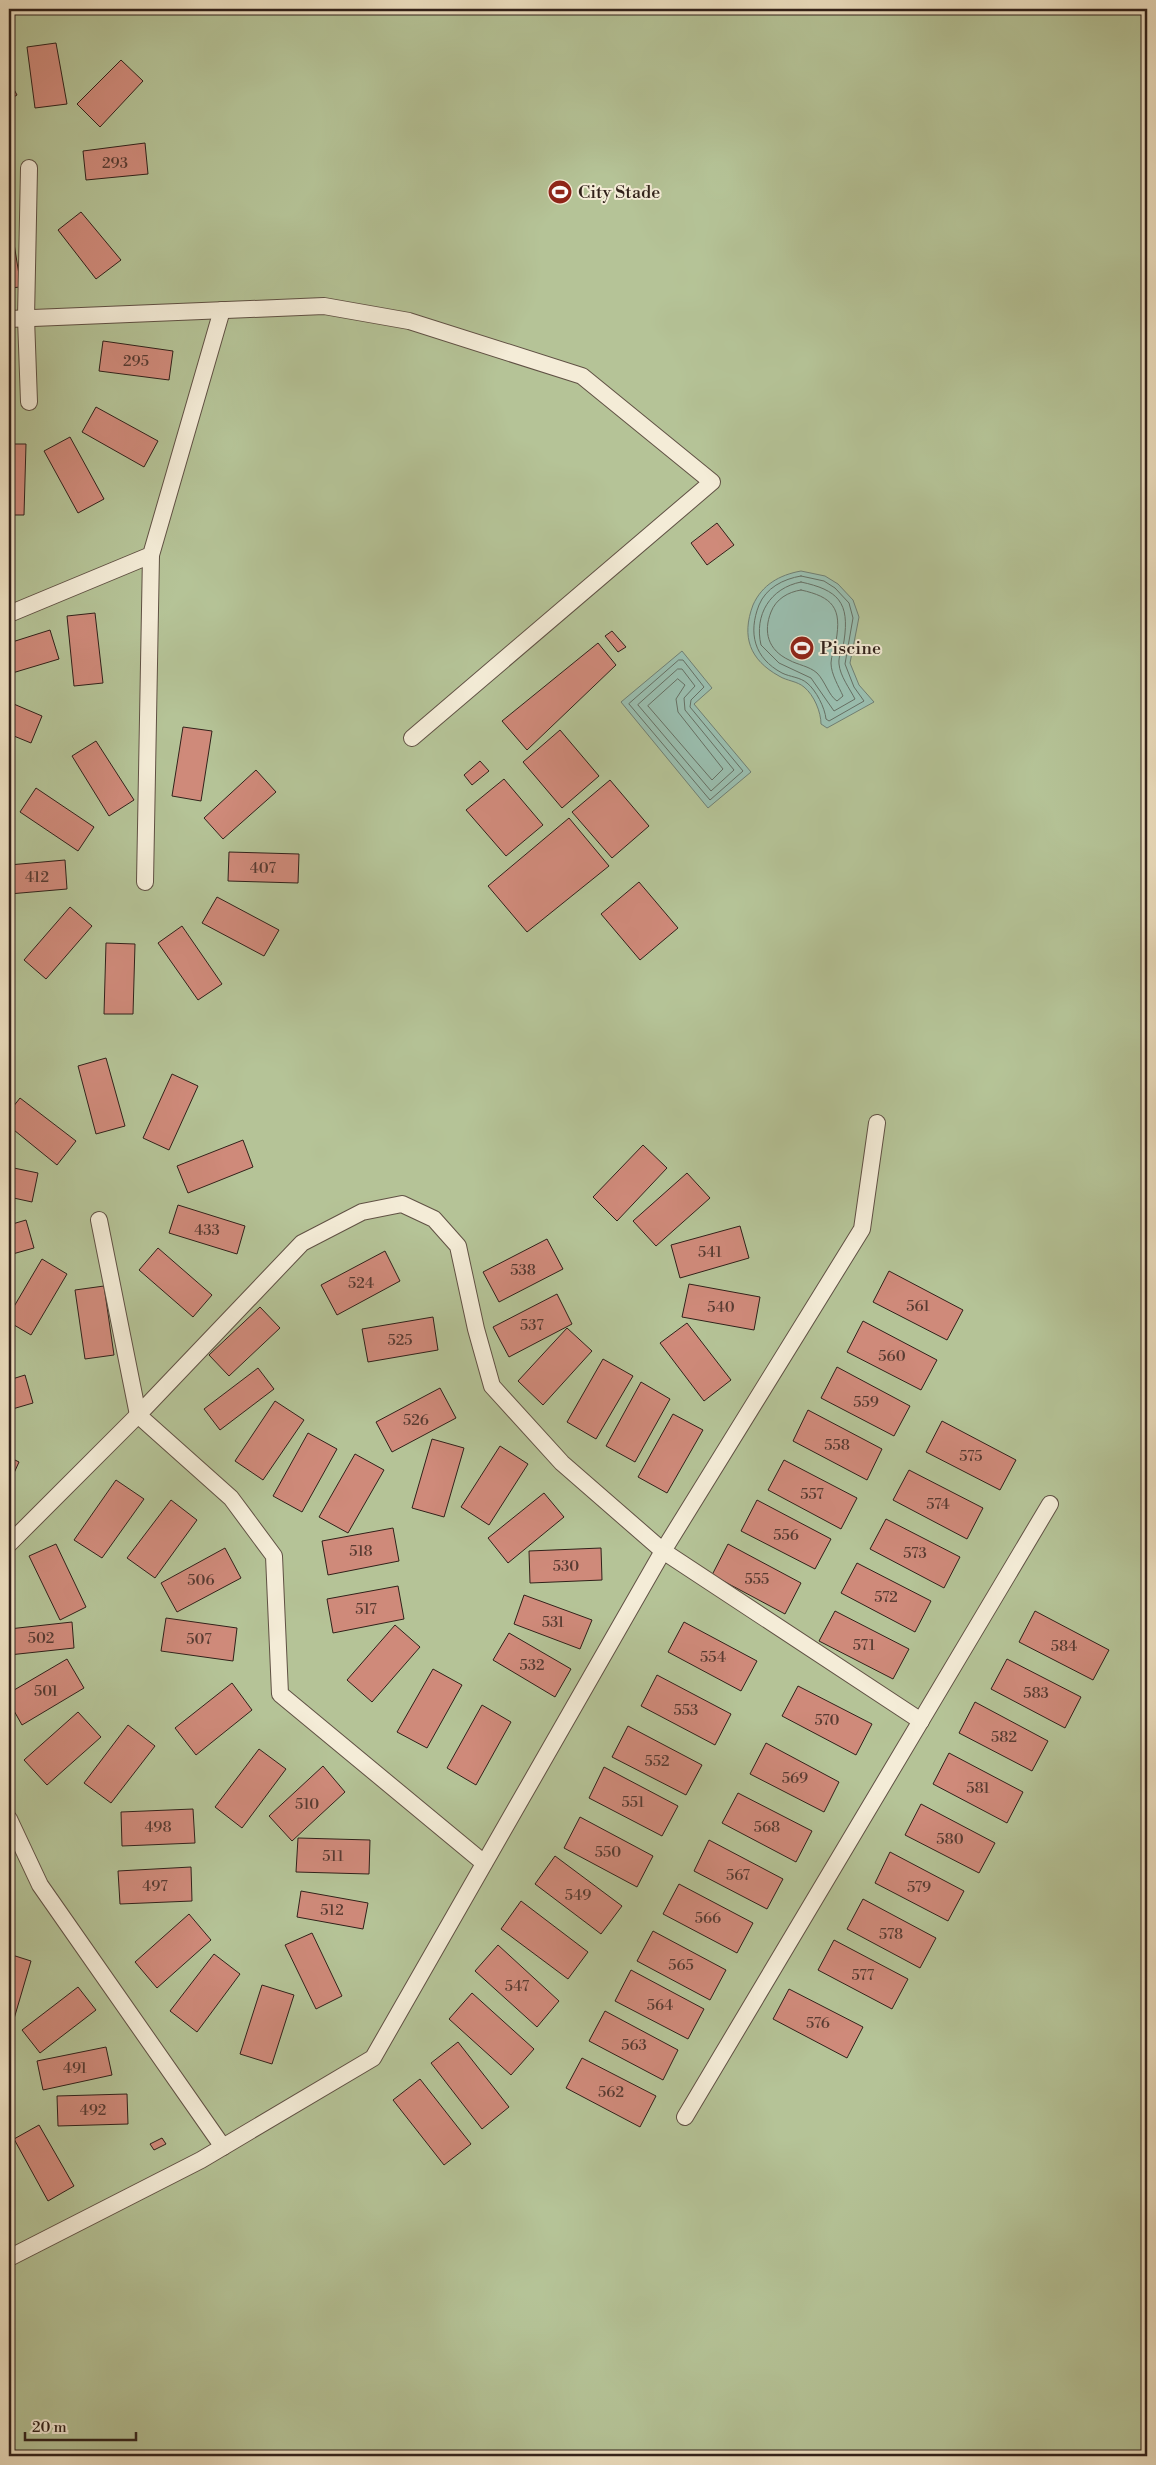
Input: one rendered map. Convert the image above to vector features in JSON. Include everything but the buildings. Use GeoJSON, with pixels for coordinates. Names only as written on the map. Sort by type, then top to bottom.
{"type":"FeatureCollection","features":[{"type":"Feature","properties":{"kind":"lane"},"geometry":{"type":"LineString","coordinates":[[29,168],[26,318],[29,402]]}},
{"type":"Feature","properties":{"kind":"lane"},"geometry":{"type":"LineString","coordinates":[[9,319],[324,306],[408,321],[582,376],[712,482],[412,738]]}},
{"type":"Feature","properties":{"kind":"lane"},"geometry":{"type":"LineString","coordinates":[[145,882],[151,555],[222,310]]}},
{"type":"Feature","properties":{"kind":"lane"},"geometry":{"type":"LineString","coordinates":[[9,614],[151,555]]}},
{"type":"Feature","properties":{"kind":"lane"},"geometry":{"type":"LineString","coordinates":[[9,2258],[223,2147],[373,2058],[663,1551],[862,1229],[877,1123]]}},
{"type":"Feature","properties":{"kind":"lane"},"geometry":{"type":"LineString","coordinates":[[9,1544],[138,1414],[302,1243],[362,1212],[402,1204],[434,1219],[458,1246],[476,1330],[492,1386],[562,1462],[663,1551],[921,1722]]}},
{"type":"Feature","properties":{"kind":"lane"},"geometry":{"type":"LineString","coordinates":[[99,1220],[138,1414],[231,1498],[274,1556],[280,1694],[484,1863]]}},
{"type":"Feature","properties":{"kind":"lane"},"geometry":{"type":"LineString","coordinates":[[685,2117],[1050,1504]]}},
{"type":"Feature","properties":{"kind":"lane"},"geometry":{"type":"LineString","coordinates":[[9,1819],[40,1886],[223,2147]]}},
{"type":"Feature","properties":{"kind":"shaded area"},"geometry":{"type":"Polygon","coordinates":[[[9,9],[1147,9],[1147,2456],[9,2456],[9,9]]]}},
{"type":"Feature","properties":{"kind":"water","name":"Piscine"},"geometry":{"type":"Polygon","coordinates":[[[801,571],[825,576],[838,584],[853,600],[859,617],[850,663],[859,685],[874,702],[827,728],[821,724],[820,714],[808,690],[798,683],[779,676],[761,663],[755,655],[748,637],[749,617],[753,605],[761,592],[779,578],[801,571]]]}},
{"type":"Feature","properties":{"kind":"water"},"geometry":{"type":"Polygon","coordinates":[[[682,651],[712,688],[694,704],[751,772],[708,808],[621,702],[682,651]]]}},
{"type":"Feature","properties":{"kind":"place","name":"City Stade"},"geometry":{"type":"Point","coordinates":[560,192]}},
{"type":"Feature","properties":{"kind":"place","name":"Piscine"},"geometry":{"type":"Point","coordinates":[802,648]}}]}
